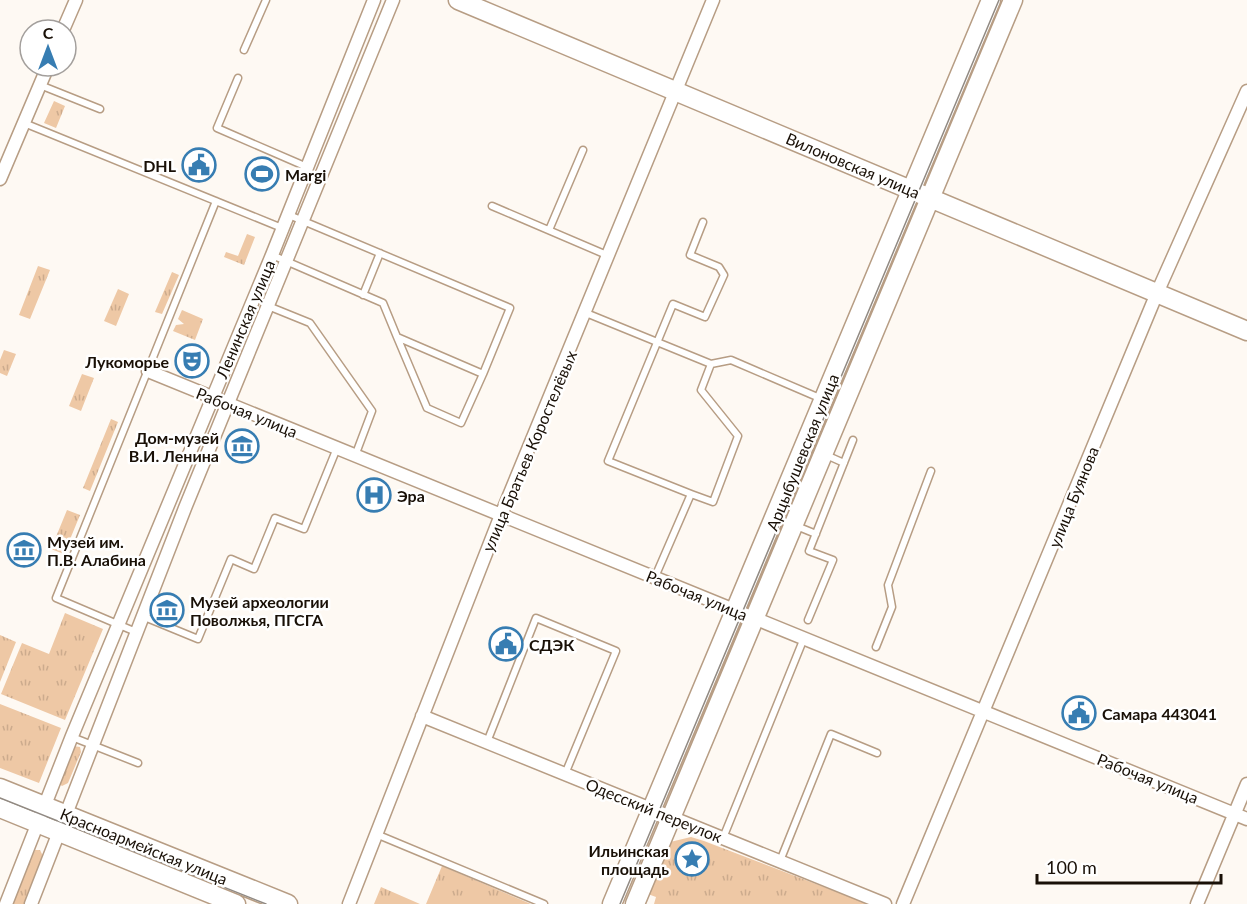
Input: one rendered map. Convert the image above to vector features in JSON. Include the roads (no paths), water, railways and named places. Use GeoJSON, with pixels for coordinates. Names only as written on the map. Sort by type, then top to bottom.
{"type":"FeatureCollection","features":[{"type":"Feature","properties":{"kind":"main road","name":"Вилоновская улица"},"geometry":{"type":"LineString","coordinates":[[458,0],[1247,331]]}},
{"type":"Feature","properties":{"kind":"main road","name":"Арцыбушевская улица"},"geometry":{"type":"LineString","coordinates":[[612,904],[991,0]]}},
{"type":"Feature","properties":{"kind":"main road","name":"Арцыбушевская улица"},"geometry":{"type":"LineString","coordinates":[[635,904],[1013,0]]}},
{"type":"Feature","properties":{"kind":"main road","name":"Красноармейская улица"},"geometry":{"type":"LineString","coordinates":[[0,788],[42,815],[60,832],[236,904]]}},
{"type":"Feature","properties":{"kind":"main road","name":"Красноармейская улица"},"geometry":{"type":"LineString","coordinates":[[0,808],[42,815],[67,815],[288,904]]}},
{"type":"Feature","properties":{"kind":"street"},"geometry":{"type":"LineString","coordinates":[[68,18],[76,0]]}},
{"type":"Feature","properties":{"kind":"street","name":"Ленинская улица"},"geometry":{"type":"LineString","coordinates":[[6,904],[72,736],[272,255],[374,0]]}},
{"type":"Feature","properties":{"kind":"street","name":"Ленинская улица"},"geometry":{"type":"LineString","coordinates":[[31,904],[142,615],[393,0]]}},
{"type":"Feature","properties":{"kind":"street","name":"улица Братьев Коростелёвых"},"geometry":{"type":"LineString","coordinates":[[349,904],[501,515],[586,314],[713,0]]}},
{"type":"Feature","properties":{"kind":"street"},"geometry":{"type":"LineString","coordinates":[[0,179],[43,78]]}},
{"type":"Feature","properties":{"kind":"street","name":"улица Буянова"},"geometry":{"type":"LineString","coordinates":[[903,904],[985,712],[1157,293],[1247,92]]}},
{"type":"Feature","properties":{"kind":"street","name":"Рабочая улица"},"geometry":{"type":"LineString","coordinates":[[148,371],[1247,819]]}},
{"type":"Feature","properties":{"kind":"street","name":"Одесский переулок"},"geometry":{"type":"LineString","coordinates":[[422,716],[885,904]]}},
{"type":"Feature","properties":{"kind":"street"},"geometry":{"type":"LineString","coordinates":[[1197,904],[1247,784]]}},
{"type":"Feature","properties":{"kind":"lane"},"geometry":{"type":"LineString","coordinates":[[244,50],[266,0]]}},
{"type":"Feature","properties":{"kind":"lane"},"geometry":{"type":"LineString","coordinates":[[238,78],[217,128],[307,167]]}},
{"type":"Feature","properties":{"kind":"lane"},"geometry":{"type":"LineString","coordinates":[[40,85],[100,110]]}},
{"type":"Feature","properties":{"kind":"lane"},"geometry":{"type":"LineString","coordinates":[[333,105],[348,111]]}},
{"type":"Feature","properties":{"kind":"lane"},"geometry":{"type":"LineString","coordinates":[[23,123],[282,228]]}},
{"type":"Feature","properties":{"kind":"lane"},"geometry":{"type":"LineString","coordinates":[[324,125],[340,132]]}},
{"type":"Feature","properties":{"kind":"lane"},"geometry":{"type":"LineString","coordinates":[[549,230],[583,150]]}},
{"type":"Feature","properties":{"kind":"lane"},"geometry":{"type":"LineString","coordinates":[[136,632],[56,598],[216,201]]}},
{"type":"Feature","properties":{"kind":"lane"},"geometry":{"type":"LineString","coordinates":[[492,206],[609,256]]}},
{"type":"Feature","properties":{"kind":"lane"},"geometry":{"type":"LineString","coordinates":[[272,255],[383,303],[427,408],[461,423],[510,308],[288,214]]}},
{"type":"Feature","properties":{"kind":"lane"},"geometry":{"type":"LineString","coordinates":[[703,222],[690,255],[719,267],[724,275],[705,317],[673,304],[608,461],[713,502],[738,436],[701,390],[711,364]]}},
{"type":"Feature","properties":{"kind":"lane"},"geometry":{"type":"LineString","coordinates":[[363,295],[380,253]]}},
{"type":"Feature","properties":{"kind":"lane"},"geometry":{"type":"LineString","coordinates":[[268,306],[310,323],[372,411],[355,456]]}},
{"type":"Feature","properties":{"kind":"lane"},"geometry":{"type":"LineString","coordinates":[[586,314],[711,364],[731,360],[823,399]]}},
{"type":"Feature","properties":{"kind":"lane"},"geometry":{"type":"LineString","coordinates":[[397,337],[483,374]]}},
{"type":"Feature","properties":{"kind":"lane"},"geometry":{"type":"LineString","coordinates":[[808,620],[832,560],[809,551],[854,440]]}},
{"type":"Feature","properties":{"kind":"lane"},"geometry":{"type":"LineString","coordinates":[[142,615],[198,639],[231,559],[254,568],[275,518],[304,529],[338,448]]}},
{"type":"Feature","properties":{"kind":"lane"},"geometry":{"type":"LineString","coordinates":[[822,454],[844,463]]}},
{"type":"Feature","properties":{"kind":"lane"},"geometry":{"type":"LineString","coordinates":[[876,647],[892,607],[888,585],[931,471]]}},
{"type":"Feature","properties":{"kind":"lane"},"geometry":{"type":"LineString","coordinates":[[655,578],[691,494]]}},
{"type":"Feature","properties":{"kind":"lane"},"geometry":{"type":"LineString","coordinates":[[169,501],[185,508]]}},
{"type":"Feature","properties":{"kind":"lane"},"geometry":{"type":"LineString","coordinates":[[793,525],[816,534]]}},
{"type":"Feature","properties":{"kind":"lane"},"geometry":{"type":"LineString","coordinates":[[487,742],[537,618],[616,651],[565,774]]}},
{"type":"Feature","properties":{"kind":"lane"},"geometry":{"type":"LineString","coordinates":[[723,838],[804,638]]}},
{"type":"Feature","properties":{"kind":"lane"},"geometry":{"type":"LineString","coordinates":[[780,861],[831,734],[877,753]]}},
{"type":"Feature","properties":{"kind":"lane"},"geometry":{"type":"LineString","coordinates":[[72,736],[138,763]]}},
{"type":"Feature","properties":{"kind":"lane"},"geometry":{"type":"LineString","coordinates":[[376,834],[544,904]]}},
{"type":"Feature","properties":{"kind":"tram line"},"geometry":{"type":"LineString","coordinates":[[620,904],[999,0]]}},
{"type":"Feature","properties":{"kind":"tram line"},"geometry":{"type":"LineString","coordinates":[[0,798],[266,904]]}},
{"type":"Feature","properties":{"kind":"place","name":"DHL"},"geometry":{"type":"Point","coordinates":[199,165]}},
{"type":"Feature","properties":{"kind":"place","name":"Margi"},"geometry":{"type":"Point","coordinates":[262,174]}},
{"type":"Feature","properties":{"kind":"place","name":"Лукоморье"},"geometry":{"type":"Point","coordinates":[192,361]}},
{"type":"Feature","properties":{"kind":"place","name":"Дом-музей В.И. Ленина"},"geometry":{"type":"Point","coordinates":[242,446]}},
{"type":"Feature","properties":{"kind":"place","name":"Эра"},"geometry":{"type":"Point","coordinates":[374,495]}},
{"type":"Feature","properties":{"kind":"place","name":"Музей им. П.В. Алабина"},"geometry":{"type":"Point","coordinates":[24,550]}},
{"type":"Feature","properties":{"kind":"place","name":"Музей археологии Поволжья, ПГСГА"},"geometry":{"type":"Point","coordinates":[167,610]}},
{"type":"Feature","properties":{"kind":"place","name":"СДЭК"},"geometry":{"type":"Point","coordinates":[506,644]}},
{"type":"Feature","properties":{"kind":"place","name":"Самара 443041"},"geometry":{"type":"Point","coordinates":[1079,713]}},
{"type":"Feature","properties":{"kind":"place","name":"Ильинская площадь"},"geometry":{"type":"Point","coordinates":[692,859]}}]}
